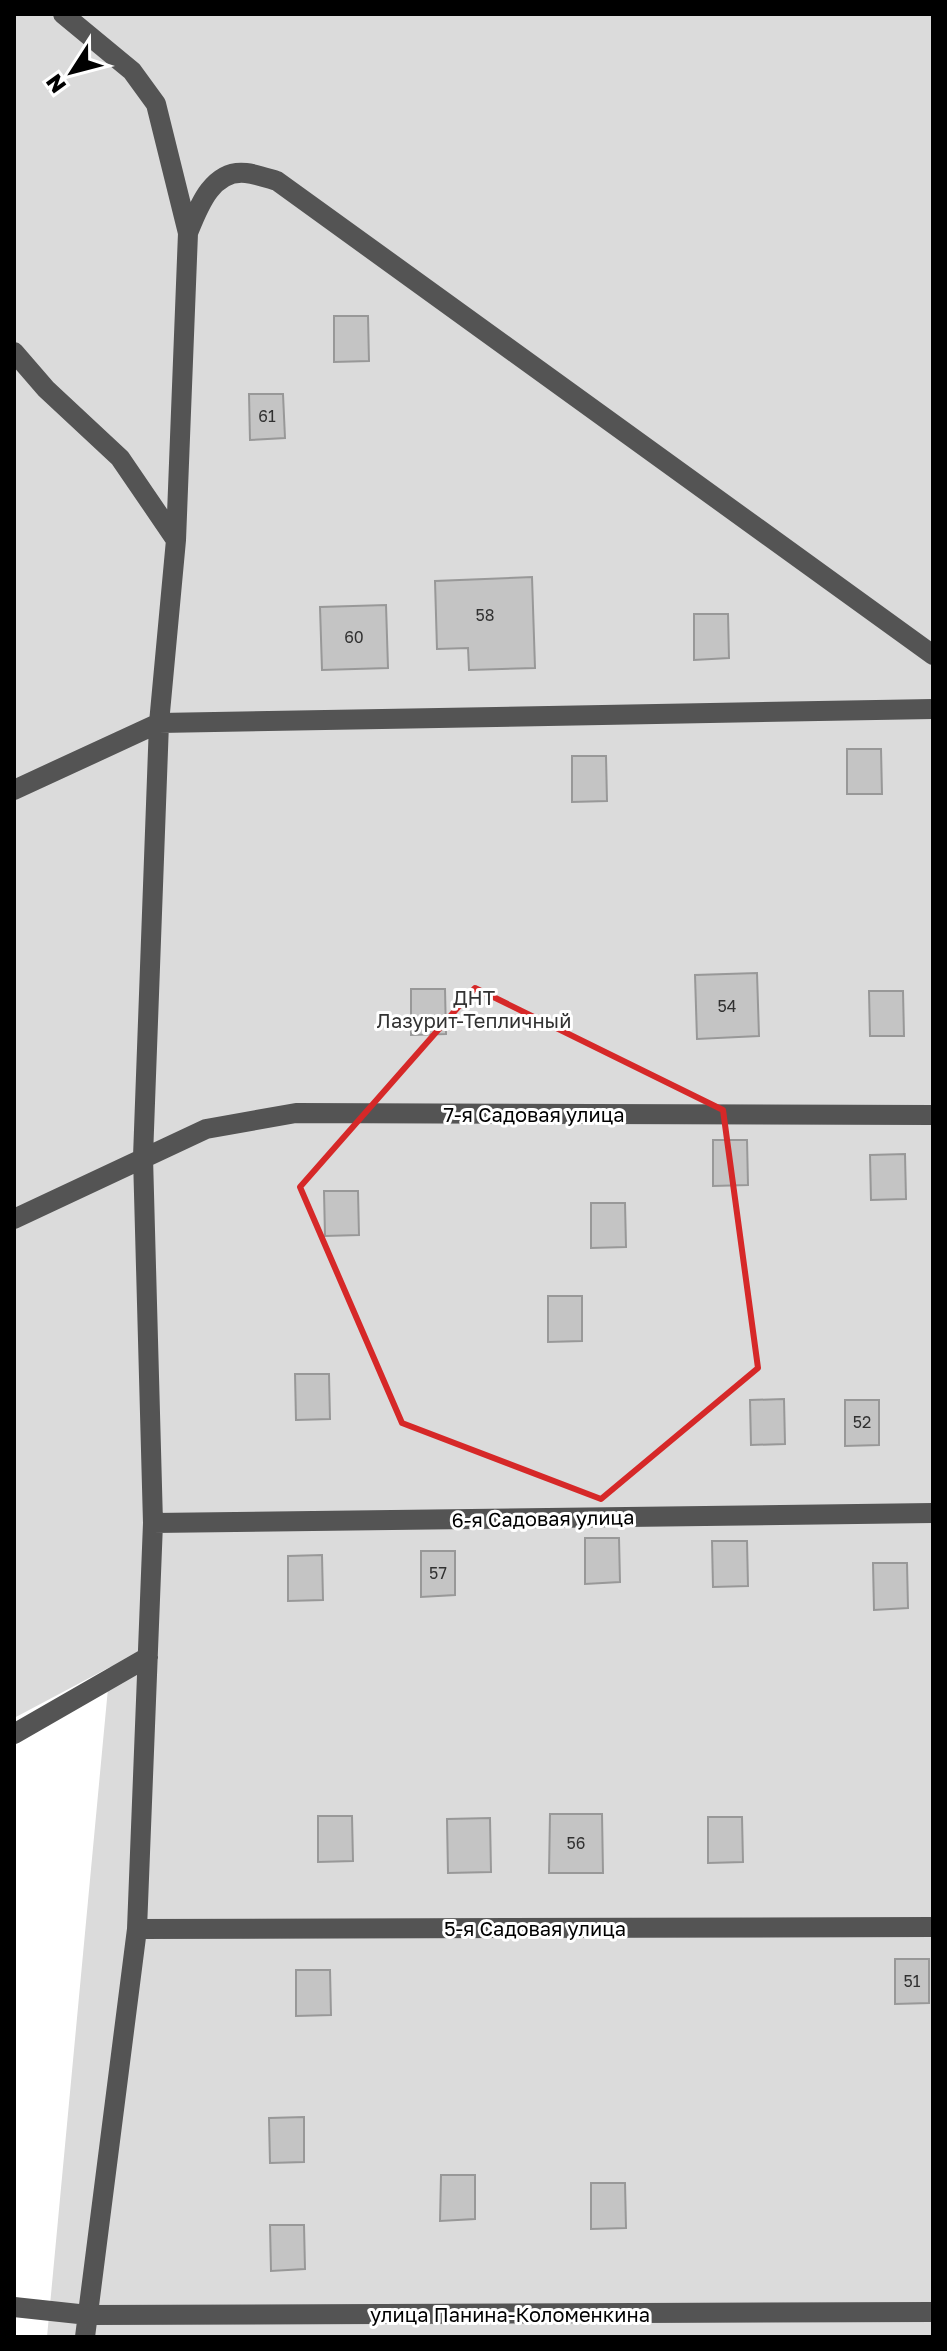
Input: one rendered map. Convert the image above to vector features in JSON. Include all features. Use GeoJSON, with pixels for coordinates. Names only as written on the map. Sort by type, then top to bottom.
{"type":"FeatureCollection","features":[{"type":"Feature","properties":{"kind":"street"},"geometry":{"type":"LineString","coordinates":[[63,14],[132,71],[156,104],[188,233],[176,540],[159,723],[143,1157],[153,1523],[137,1929],[85,2337]]}},
{"type":"Feature","properties":{"kind":"street"},"geometry":{"type":"LineString","coordinates":[[188,233],[200,201],[218,181],[243,172],[277,181],[933,655]]}},
{"type":"Feature","properties":{"kind":"street"},"geometry":{"type":"LineString","coordinates":[[14,352],[46,389],[120,458],[176,540]]}},
{"type":"Feature","properties":{"kind":"street"},"geometry":{"type":"LineString","coordinates":[[14,790],[159,723],[933,709]]}},
{"type":"Feature","properties":{"kind":"street","name":"7-я Садовая улица"},"geometry":{"type":"LineString","coordinates":[[14,1219],[206,1129],[296,1113],[933,1115]]}},
{"type":"Feature","properties":{"kind":"street","name":"6-я Садовая улица"},"geometry":{"type":"LineString","coordinates":[[153,1523],[933,1513]]}},
{"type":"Feature","properties":{"kind":"street"},"geometry":{"type":"LineString","coordinates":[[14,1734],[148,1657]]}},
{"type":"Feature","properties":{"kind":"street","name":"5-я Садовая улица"},"geometry":{"type":"LineString","coordinates":[[137,1929],[933,1927]]}},
{"type":"Feature","properties":{"kind":"street","name":"улица Панина-Коломенкина"},"geometry":{"type":"LineString","coordinates":[[14,2307],[88,2315],[933,2312]]}},
{"type":"Feature","properties":{"kind":"highlighted area"},"geometry":{"type":"Polygon","coordinates":[[[475,988],[723,1110],[758,1368],[601,1499],[402,1423],[300,1187],[475,988]]]}},
{"type":"Feature","properties":{"kind":"green space","name":"ДНТ Лазурит-Тепличный"},"geometry":{"type":"Polygon","coordinates":[[[14,14],[933,14],[933,2337],[47,2337],[110,1667],[14,1718],[14,14]]]}},
{"type":"Feature","properties":{"kind":"building"},"geometry":{"type":"Polygon","coordinates":[[[334,316],[368,316],[369,361],[334,362],[334,316]]]}},
{"type":"Feature","properties":{"kind":"building"},"geometry":{"type":"Polygon","coordinates":[[[249,394],[283,394],[285,438],[250,440],[249,394]]]}},
{"type":"Feature","properties":{"kind":"building"},"geometry":{"type":"Polygon","coordinates":[[[532,577],[535,668],[469,670],[468,648],[437,649],[435,581],[532,577]]]}},
{"type":"Feature","properties":{"kind":"building"},"geometry":{"type":"Polygon","coordinates":[[[386,605],[388,668],[322,670],[320,607],[386,605]]]}},
{"type":"Feature","properties":{"kind":"building"},"geometry":{"type":"Polygon","coordinates":[[[694,614],[728,614],[729,658],[694,660],[694,614]]]}},
{"type":"Feature","properties":{"kind":"building"},"geometry":{"type":"Polygon","coordinates":[[[847,749],[881,749],[882,794],[847,794],[847,749]]]}},
{"type":"Feature","properties":{"kind":"building"},"geometry":{"type":"Polygon","coordinates":[[[572,756],[606,756],[607,801],[572,802],[572,756]]]}},
{"type":"Feature","properties":{"kind":"building"},"geometry":{"type":"Polygon","coordinates":[[[757,973],[759,1036],[697,1039],[695,975],[757,973]]]}},
{"type":"Feature","properties":{"kind":"building"},"geometry":{"type":"Polygon","coordinates":[[[411,989],[445,989],[446,1034],[411,1035],[411,989]]]}},
{"type":"Feature","properties":{"kind":"building"},"geometry":{"type":"Polygon","coordinates":[[[869,991],[903,991],[904,1036],[870,1036],[869,991]]]}},
{"type":"Feature","properties":{"kind":"building"},"geometry":{"type":"Polygon","coordinates":[[[713,1140],[747,1140],[748,1185],[713,1186],[713,1140]]]}},
{"type":"Feature","properties":{"kind":"building"},"geometry":{"type":"Polygon","coordinates":[[[905,1154],[906,1199],[871,1200],[870,1155],[905,1154]]]}},
{"type":"Feature","properties":{"kind":"building"},"geometry":{"type":"Polygon","coordinates":[[[324,1191],[358,1191],[359,1235],[325,1236],[324,1191]]]}},
{"type":"Feature","properties":{"kind":"building"},"geometry":{"type":"Polygon","coordinates":[[[591,1203],[625,1203],[626,1247],[591,1248],[591,1203]]]}},
{"type":"Feature","properties":{"kind":"building"},"geometry":{"type":"Polygon","coordinates":[[[548,1296],[582,1296],[582,1341],[548,1342],[548,1296]]]}},
{"type":"Feature","properties":{"kind":"building"},"geometry":{"type":"Polygon","coordinates":[[[295,1374],[329,1374],[330,1419],[296,1420],[295,1374]]]}},
{"type":"Feature","properties":{"kind":"building"},"geometry":{"type":"Polygon","coordinates":[[[784,1399],[785,1444],[751,1445],[750,1400],[784,1399]]]}},
{"type":"Feature","properties":{"kind":"building"},"geometry":{"type":"Polygon","coordinates":[[[845,1400],[879,1400],[879,1445],[845,1446],[845,1400]]]}},
{"type":"Feature","properties":{"kind":"building"},"geometry":{"type":"Polygon","coordinates":[[[585,1538],[619,1538],[620,1582],[585,1584],[585,1538]]]}},
{"type":"Feature","properties":{"kind":"building"},"geometry":{"type":"Polygon","coordinates":[[[712,1541],[747,1541],[748,1586],[713,1587],[712,1541]]]}},
{"type":"Feature","properties":{"kind":"building"},"geometry":{"type":"Polygon","coordinates":[[[421,1551],[455,1551],[455,1595],[421,1597],[421,1551]]]}},
{"type":"Feature","properties":{"kind":"building"},"geometry":{"type":"Polygon","coordinates":[[[322,1555],[323,1600],[288,1601],[288,1556],[322,1555]]]}},
{"type":"Feature","properties":{"kind":"building"},"geometry":{"type":"Polygon","coordinates":[[[873,1563],[907,1563],[908,1608],[874,1610],[873,1563]]]}},
{"type":"Feature","properties":{"kind":"building"},"geometry":{"type":"Polygon","coordinates":[[[550,1814],[602,1814],[603,1873],[549,1873],[550,1814]]]}},
{"type":"Feature","properties":{"kind":"building"},"geometry":{"type":"Polygon","coordinates":[[[318,1816],[352,1816],[353,1861],[318,1862],[318,1816]]]}},
{"type":"Feature","properties":{"kind":"building"},"geometry":{"type":"Polygon","coordinates":[[[708,1817],[742,1817],[743,1862],[708,1863],[708,1817]]]}},
{"type":"Feature","properties":{"kind":"building"},"geometry":{"type":"Polygon","coordinates":[[[490,1818],[491,1872],[448,1873],[447,1819],[490,1818]]]}},
{"type":"Feature","properties":{"kind":"building"},"geometry":{"type":"Polygon","coordinates":[[[895,1959],[929,1959],[929,2003],[895,2004],[895,1959]]]}},
{"type":"Feature","properties":{"kind":"building"},"geometry":{"type":"Polygon","coordinates":[[[296,1970],[330,1970],[331,2015],[296,2016],[296,1970]]]}},
{"type":"Feature","properties":{"kind":"building"},"geometry":{"type":"Polygon","coordinates":[[[304,2117],[304,2162],[270,2163],[269,2118],[304,2117]]]}},
{"type":"Feature","properties":{"kind":"building"},"geometry":{"type":"Polygon","coordinates":[[[441,2175],[475,2175],[475,2219],[440,2221],[441,2175]]]}},
{"type":"Feature","properties":{"kind":"building"},"geometry":{"type":"Polygon","coordinates":[[[591,2183],[625,2183],[626,2228],[591,2229],[591,2183]]]}},
{"type":"Feature","properties":{"kind":"building"},"geometry":{"type":"Polygon","coordinates":[[[270,2225],[304,2225],[305,2269],[271,2271],[270,2225]]]}}]}
